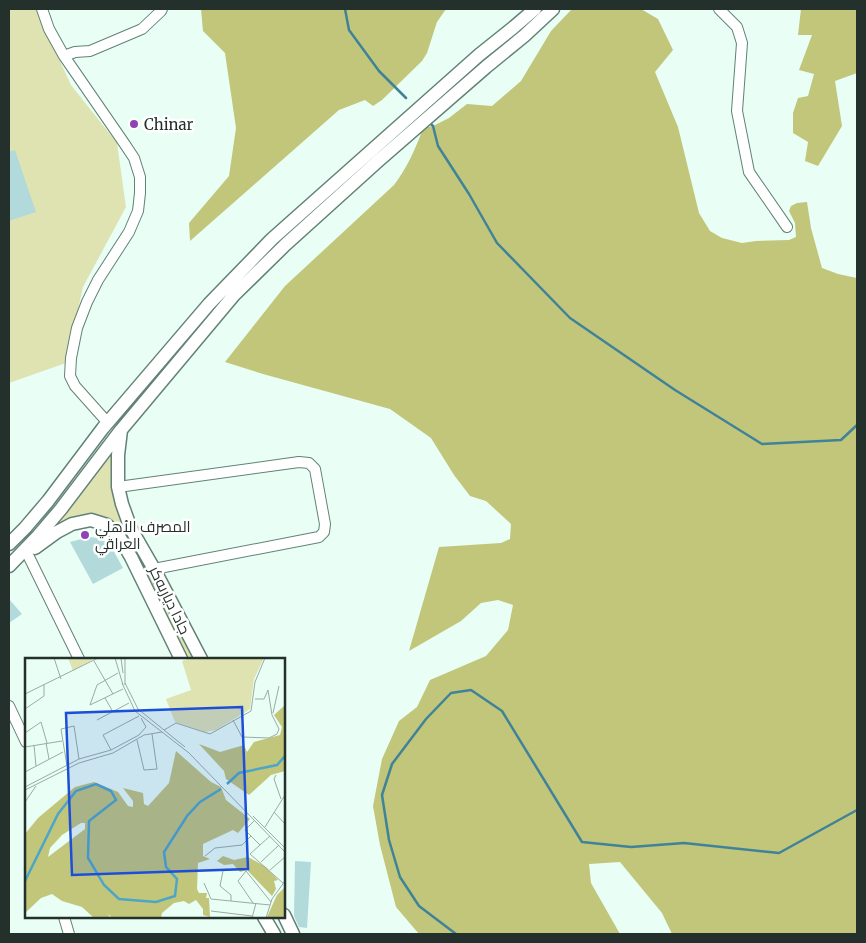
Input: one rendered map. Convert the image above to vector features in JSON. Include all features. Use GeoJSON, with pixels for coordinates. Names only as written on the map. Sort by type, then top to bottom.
{"type":"FeatureCollection","features":[{"type":"Feature","properties":{"kind":"main road"},"geometry":{"type":"LineString","coordinates":[[9,566],[61,509],[121,430],[234,295],[479,55],[534,9]]}},
{"type":"Feature","properties":{"kind":"main road"},"geometry":{"type":"LineString","coordinates":[[9,544],[48,501],[108,423],[209,304],[272,239],[359,161],[375,156],[524,36],[553,9]]}},
{"type":"Feature","properties":{"kind":"main road","name":"جادا دیاربه‌كر"},"geometry":{"type":"LineString","coordinates":[[121,430],[118,487],[122,504],[131,529],[200,658]]}},
{"type":"Feature","properties":{"kind":"main road","name":"جادا دیاربه‌كر"},"geometry":{"type":"LineString","coordinates":[[9,566],[57,532],[72,524],[91,520],[107,525],[120,538],[180,658]]}},
{"type":"Feature","properties":{"kind":"main road"},"geometry":{"type":"LineString","coordinates":[[159,616],[175,608]]}},
{"type":"Feature","properties":{"kind":"main road"},"geometry":{"type":"LineString","coordinates":[[285,917],[293,934]]}},
{"type":"Feature","properties":{"kind":"main road"},"geometry":{"type":"LineString","coordinates":[[265,918],[274,934]]}},
{"type":"Feature","properties":{"kind":"street"},"geometry":{"type":"LineString","coordinates":[[42,9],[49,29],[64,56],[134,158],[140,177],[138,211],[129,232],[98,280],[87,302],[78,328],[71,358],[70,376],[75,386],[108,423]]}},
{"type":"Feature","properties":{"kind":"street"},"geometry":{"type":"LineString","coordinates":[[64,56],[75,52],[90,51],[142,29],[162,9]]}},
{"type":"Feature","properties":{"kind":"street"},"geometry":{"type":"LineString","coordinates":[[719,9],[737,27],[742,43],[737,111],[748,172],[787,227]]}},
{"type":"Feature","properties":{"kind":"street"},"geometry":{"type":"LineString","coordinates":[[118,487],[299,462],[309,463],[315,469],[326,524],[324,532],[319,537],[154,569]]}},
{"type":"Feature","properties":{"kind":"street"},"geometry":{"type":"LineString","coordinates":[[27,554],[79,658]]}},
{"type":"Feature","properties":{"kind":"street"},"geometry":{"type":"LineString","coordinates":[[9,706],[25,740]]}},
{"type":"Feature","properties":{"kind":"street"},"geometry":{"type":"LineString","coordinates":[[64,918],[69,934]]}},
{"type":"Feature","properties":{"kind":"green space"},"geometry":{"type":"Polygon","coordinates":[[[9,9],[36,9],[71,85],[117,143],[126,207],[83,287],[66,363],[9,383],[9,9]]]}},
{"type":"Feature","properties":{"kind":"green space"},"geometry":{"type":"Polygon","coordinates":[[[201,9],[446,9],[437,22],[427,53],[422,61],[382,100],[373,106],[365,100],[339,110],[190,241],[189,223],[229,176],[236,128],[225,53],[203,31],[201,9]]]}},
{"type":"Feature","properties":{"kind":"green space"},"geometry":{"type":"Polygon","coordinates":[[[572,9],[641,9],[658,19],[673,50],[655,72],[678,127],[699,213],[710,231],[722,238],[742,243],[789,240],[796,237],[795,223],[789,211],[791,206],[807,202],[811,228],[822,268],[857,278],[857,934],[672,934],[662,913],[620,862],[589,864],[591,883],[620,934],[419,934],[396,907],[380,845],[373,806],[382,759],[399,721],[417,707],[430,680],[486,656],[508,630],[513,605],[498,600],[481,603],[461,621],[409,651],[439,547],[501,543],[510,539],[511,524],[486,501],[470,496],[454,475],[431,438],[390,409],[225,362],[285,286],[394,185],[411,158],[423,128],[433,126],[449,118],[467,104],[492,106],[521,81],[551,31],[572,9]]]}},
{"type":"Feature","properties":{"kind":"green space"},"geometry":{"type":"Polygon","coordinates":[[[801,9],[857,9],[857,73],[835,81],[842,126],[818,166],[805,161],[808,142],[793,133],[793,113],[798,98],[808,96],[814,74],[799,70],[812,35],[798,35],[801,9]]]}},
{"type":"Feature","properties":{"kind":"green space"},"geometry":{"type":"Polygon","coordinates":[[[121,430],[122,504],[200,658],[180,658],[120,538],[91,520],[9,566],[121,430]]]}},
{"type":"Feature","properties":{"kind":"building"},"geometry":{"type":"Polygon","coordinates":[[[15,150],[36,212],[9,221],[9,152],[15,150]]]}},
{"type":"Feature","properties":{"kind":"building"},"geometry":{"type":"Polygon","coordinates":[[[89,537],[98,538],[106,542],[112,548],[123,568],[93,584],[70,542],[89,537]]]}},
{"type":"Feature","properties":{"kind":"building"},"geometry":{"type":"Polygon","coordinates":[[[9,599],[22,614],[9,623],[9,599]]]}},
{"type":"Feature","properties":{"kind":"building"},"geometry":{"type":"Polygon","coordinates":[[[295,861],[311,862],[307,928],[299,927],[294,916],[295,861]]]}},
{"type":"Feature","properties":{"kind":"waterway"},"geometry":{"type":"LineString","coordinates":[[345,9],[349,30],[379,71],[406,98]]}},
{"type":"Feature","properties":{"kind":"waterway"},"geometry":{"type":"LineString","coordinates":[[430,123],[433,126],[438,146],[469,194],[497,243],[570,318],[675,390],[762,444],[841,440],[857,425]]}},
{"type":"Feature","properties":{"kind":"waterway"},"geometry":{"type":"LineString","coordinates":[[456,934],[419,906],[400,877],[389,840],[382,795],[392,764],[426,719],[451,693],[471,690],[502,711],[582,842],[631,847],[684,843],[779,853],[857,810]]}},
{"type":"Feature","properties":{"kind":"place","name":"Chinar"},"geometry":{"type":"Point","coordinates":[134,124]}},
{"type":"Feature","properties":{"kind":"place","name":"المصرف الأهلي العراقي"},"geometry":{"type":"Point","coordinates":[85,535]}}]}
